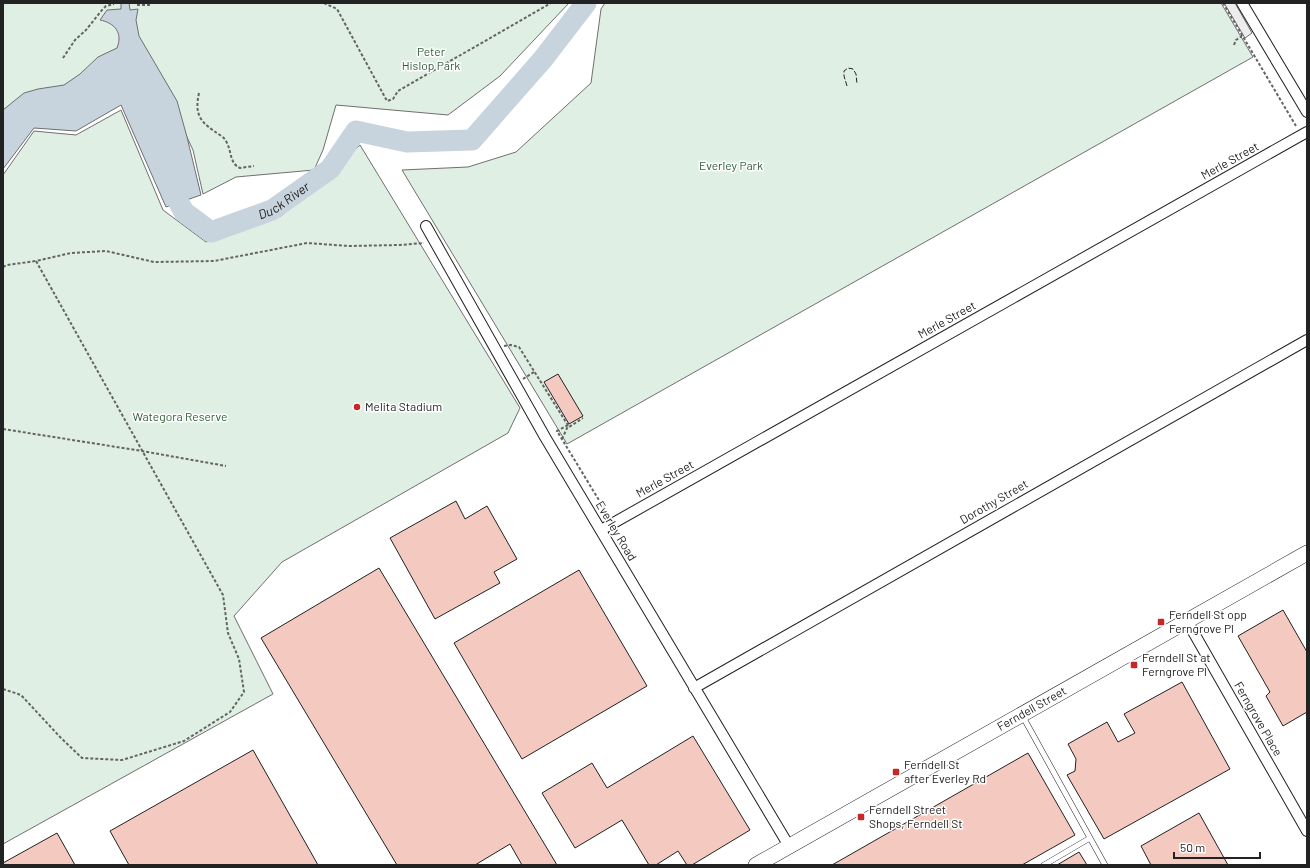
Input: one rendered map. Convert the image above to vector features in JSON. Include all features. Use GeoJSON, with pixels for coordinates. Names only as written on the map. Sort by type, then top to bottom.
{"type":"FeatureCollection","features":[{"type":"Feature","properties":{"kind":"main road","name":"Ferndell Street"},"geometry":{"type":"LineString","coordinates":[[756,865],[1307,553]]}},
{"type":"Feature","properties":{"kind":"street"},"geometry":{"type":"LineString","coordinates":[[1242,3],[1307,112]]}},
{"type":"Feature","properties":{"kind":"street","name":"Merle Street"},"geometry":{"type":"LineString","coordinates":[[601,530],[1307,132]]}},
{"type":"Feature","properties":{"kind":"street","name":"Everley Road"},"geometry":{"type":"LineString","coordinates":[[426,226],[545,436],[789,846]]}},
{"type":"Feature","properties":{"kind":"street","name":"Dorothy Street"},"geometry":{"type":"LineString","coordinates":[[694,688],[1307,340]]}},
{"type":"Feature","properties":{"kind":"street","name":"Ferngrove Place"},"geometry":{"type":"LineString","coordinates":[[1187,621],[1307,831]]}},
{"type":"Feature","properties":{"kind":"lane"},"geometry":{"type":"LineString","coordinates":[[1021,714],[1105,865]]}},
{"type":"Feature","properties":{"kind":"lane"},"geometry":{"type":"LineString","coordinates":[[1044,865],[1090,838]]}},
{"type":"Feature","properties":{"kind":"path"},"geometry":{"type":"LineString","coordinates":[[324,3],[337,9],[387,101],[393,99],[398,91],[551,3]]}},
{"type":"Feature","properties":{"kind":"path"},"geometry":{"type":"LineString","coordinates":[[1223,3],[1296,126]]}},
{"type":"Feature","properties":{"kind":"path"},"geometry":{"type":"LineString","coordinates":[[63,58],[75,40],[86,30],[102,10],[106,6],[114,4]]}},
{"type":"Feature","properties":{"kind":"path"},"geometry":{"type":"LineString","coordinates":[[137,5],[150,5]]}},
{"type":"Feature","properties":{"kind":"path"},"geometry":{"type":"LineString","coordinates":[[1234,45],[1236,40],[1242,35]]}},
{"type":"Feature","properties":{"kind":"path"},"geometry":{"type":"LineString","coordinates":[[199,93],[196,106],[198,113],[208,126],[225,140],[233,164],[240,168],[254,166]]}},
{"type":"Feature","properties":{"kind":"path"},"geometry":{"type":"LineString","coordinates":[[3,267],[71,253],[106,251],[154,262],[214,261],[307,243],[356,246],[436,242]]}},
{"type":"Feature","properties":{"kind":"path"},"geometry":{"type":"LineString","coordinates":[[3,689],[21,695],[82,758],[122,760],[184,741],[230,712],[244,692],[239,659],[228,633],[223,595],[36,261]]}},
{"type":"Feature","properties":{"kind":"path"},"geometry":{"type":"LineString","coordinates":[[496,350],[505,345],[519,347],[568,425]]}},
{"type":"Feature","properties":{"kind":"path"},"geometry":{"type":"LineString","coordinates":[[583,418],[557,432],[609,517]]}},
{"type":"Feature","properties":{"kind":"path"},"geometry":{"type":"LineString","coordinates":[[562,439],[568,425]]}},
{"type":"Feature","properties":{"kind":"path"},"geometry":{"type":"LineString","coordinates":[[3,429],[226,466]]}},
{"type":"Feature","properties":{"kind":"green space","name":"Peter Hislop Park"},"geometry":{"type":"Polygon","coordinates":[[[3,3],[569,3],[500,76],[448,115],[336,105],[323,150],[314,170],[236,177],[203,194],[193,150],[163,86],[71,96],[31,92],[3,110],[3,3]]]}},
{"type":"Feature","properties":{"kind":"green space","name":"Everley Park"},"geometry":{"type":"Polygon","coordinates":[[[605,3],[1221,3],[1253,57],[567,444],[402,170],[468,167],[516,152],[591,83],[601,9],[605,3]]]}},
{"type":"Feature","properties":{"kind":"green space","name":"Wategora Reserve"},"geometry":{"type":"Polygon","coordinates":[[[121,110],[163,210],[206,242],[281,216],[360,145],[520,408],[508,433],[282,562],[234,616],[273,694],[3,844],[3,175],[34,131],[76,135],[121,110]]]}},
{"type":"Feature","properties":{"kind":"shaded area"},"geometry":{"type":"Polygon","coordinates":[[[121,3],[129,3],[130,10],[138,9],[136,20],[139,36],[177,101],[201,195],[166,207],[121,105],[76,131],[34,128],[3,169],[3,110],[24,93],[64,85],[80,74],[98,57],[117,48],[119,38],[114,26],[100,20],[107,10],[121,9],[121,3]]]}},
{"type":"Feature","properties":{"kind":"shaded area"},"geometry":{"type":"Polygon","coordinates":[[[1224,3],[1235,3],[1252,33],[1245,38],[1224,3]]]}},
{"type":"Feature","properties":{"kind":"building"},"geometry":{"type":"Polygon","coordinates":[[[558,374],[583,416],[569,424],[544,382],[558,374]]]}},
{"type":"Feature","properties":{"kind":"building"},"geometry":{"type":"Polygon","coordinates":[[[456,501],[465,519],[487,506],[517,559],[494,572],[500,583],[435,619],[390,538],[456,501]]]}},
{"type":"Feature","properties":{"kind":"building"},"geometry":{"type":"Polygon","coordinates":[[[379,568],[557,865],[522,865],[510,844],[475,865],[397,865],[261,638],[379,568]]]}},
{"type":"Feature","properties":{"kind":"building"},"geometry":{"type":"Polygon","coordinates":[[[579,570],[647,686],[522,759],[454,643],[579,570]]]}},
{"type":"Feature","properties":{"kind":"building"},"geometry":{"type":"Polygon","coordinates":[[[1283,610],[1307,652],[1307,712],[1283,726],[1266,696],[1270,692],[1238,636],[1283,610]]]}},
{"type":"Feature","properties":{"kind":"building"},"geometry":{"type":"Polygon","coordinates":[[[1182,682],[1230,769],[1104,839],[1067,775],[1075,771],[1076,759],[1068,744],[1107,722],[1118,742],[1135,733],[1124,714],[1182,682]]]}},
{"type":"Feature","properties":{"kind":"building"},"geometry":{"type":"Polygon","coordinates":[[[693,736],[750,830],[692,865],[687,865],[678,851],[656,865],[649,865],[622,820],[575,848],[542,793],[592,763],[607,788],[693,736]]]}},
{"type":"Feature","properties":{"kind":"building"},"geometry":{"type":"Polygon","coordinates":[[[253,750],[318,865],[129,865],[110,831],[253,750]]]}},
{"type":"Feature","properties":{"kind":"building"},"geometry":{"type":"Polygon","coordinates":[[[1028,753],[1075,835],[1022,865],[832,865],[1028,753]]]}},
{"type":"Feature","properties":{"kind":"building"},"geometry":{"type":"Polygon","coordinates":[[[1199,813],[1228,865],[1151,865],[1141,846],[1199,813]]]}},
{"type":"Feature","properties":{"kind":"building"},"geometry":{"type":"Polygon","coordinates":[[[57,833],[75,865],[3,865],[3,863],[57,833]]]}},
{"type":"Feature","properties":{"kind":"building"},"geometry":{"type":"Polygon","coordinates":[[[1079,852],[1087,865],[1057,865],[1079,852]]]}},
{"type":"Feature","properties":{"kind":"waterway","name":"Duck River"},"geometry":{"type":"LineString","coordinates":[[165,177],[184,212],[211,232],[272,210],[330,169],[356,131],[407,142],[472,140],[543,59],[586,3]]}},
{"type":"Feature","properties":{"kind":"fence"},"geometry":{"type":"LineString","coordinates":[[847,86],[844,71],[848,68],[853,69],[856,74],[857,84]]}},
{"type":"Feature","properties":{"kind":"place","name":"Melita Stadium"},"geometry":{"type":"Point","coordinates":[357,407]}},
{"type":"Feature","properties":{"kind":"place","name":"Ferndell St opp Ferngrove Pl"},"geometry":{"type":"Point","coordinates":[1161,622]}},
{"type":"Feature","properties":{"kind":"place","name":"Ferndell St at Ferngrove Pl"},"geometry":{"type":"Point","coordinates":[1134,665]}},
{"type":"Feature","properties":{"kind":"place","name":"Ferndell St after Everley Rd"},"geometry":{"type":"Point","coordinates":[896,772]}},
{"type":"Feature","properties":{"kind":"place","name":"Ferndell Street Shops, Ferndell St"},"geometry":{"type":"Point","coordinates":[861,817]}}]}
